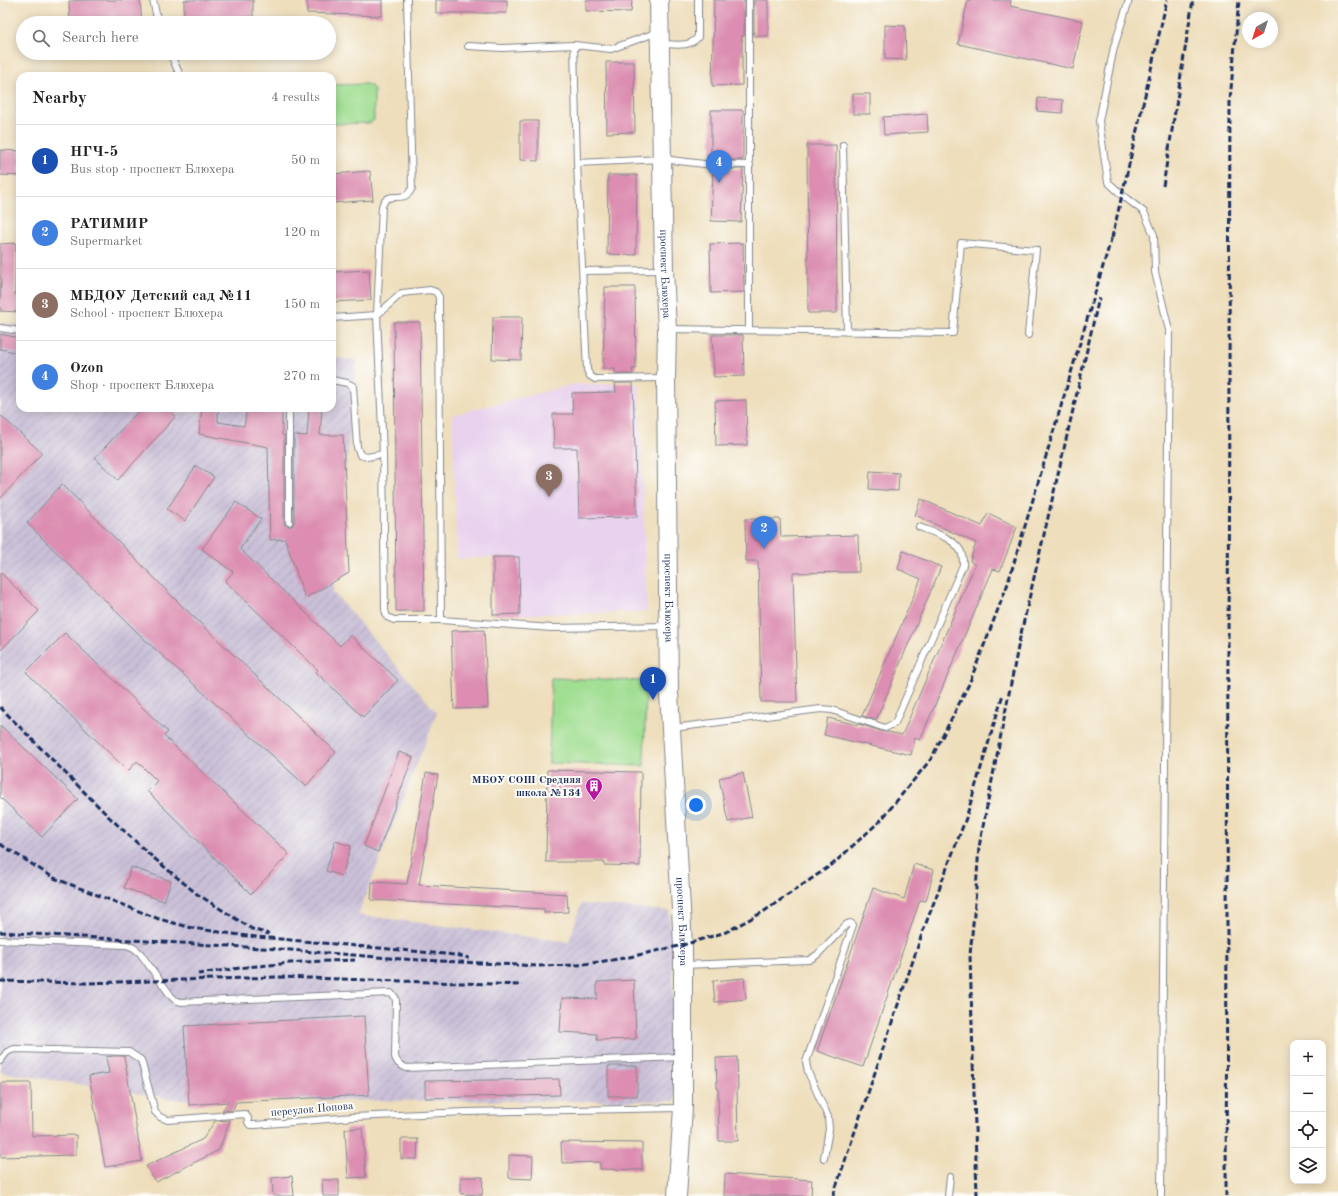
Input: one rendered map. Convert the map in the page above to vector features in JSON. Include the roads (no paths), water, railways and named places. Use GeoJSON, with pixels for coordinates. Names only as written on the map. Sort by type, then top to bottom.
{"type":"FeatureCollection","features":[{"type":"Feature","properties":{"kind":"street","name":"проспект Блюхера"},"geometry":{"type":"LineString","coordinates":[[658,0],[664,270],[667,329],[666,378],[669,693],[683,945],[683,1108],[677,1196]]}},
{"type":"Feature","properties":{"kind":"lane"},"geometry":{"type":"LineString","coordinates":[[153,0],[156,16]]}},
{"type":"Feature","properties":{"kind":"lane"},"geometry":{"type":"LineString","coordinates":[[407,0],[412,188],[405,197],[387,198],[382,206],[377,315],[383,454],[385,610],[387,617],[394,620],[441,620],[552,628],[669,626]]}},
{"type":"Feature","properties":{"kind":"lane"},"geometry":{"type":"LineString","coordinates":[[468,46],[502,48],[574,44],[610,49],[659,38],[690,44],[698,37],[698,0]]}},
{"type":"Feature","properties":{"kind":"lane"},"geometry":{"type":"LineString","coordinates":[[749,0],[749,330]]}},
{"type":"Feature","properties":{"kind":"lane"},"geometry":{"type":"LineString","coordinates":[[1129,0],[1114,47],[1099,121],[1108,182],[1144,212],[1154,235],[1155,272],[1169,330],[1161,1196]]}},
{"type":"Feature","properties":{"kind":"lane"},"geometry":{"type":"LineString","coordinates":[[574,44],[577,163],[587,370],[590,376],[595,379],[666,378]]}},
{"type":"Feature","properties":{"kind":"lane"},"geometry":{"type":"LineString","coordinates":[[173,60],[178,72]]}},
{"type":"Feature","properties":{"kind":"lane"},"geometry":{"type":"LineString","coordinates":[[843,145],[847,332]]}},
{"type":"Feature","properties":{"kind":"lane"},"geometry":{"type":"LineString","coordinates":[[577,163],[662,159],[704,164],[750,165]]}},
{"type":"Feature","properties":{"kind":"lane"},"geometry":{"type":"LineString","coordinates":[[667,329],[953,333],[961,243],[1036,250],[1028,335]]}},
{"type":"Feature","properties":{"kind":"lane"},"geometry":{"type":"LineString","coordinates":[[583,271],[664,270]]}},
{"type":"Feature","properties":{"kind":"lane"},"geometry":{"type":"LineString","coordinates":[[336,318],[377,315],[402,293],[430,290],[436,292],[439,296],[441,620]]}},
{"type":"Feature","properties":{"kind":"lane"},"geometry":{"type":"LineString","coordinates":[[0,328],[16,330]]}},
{"type":"Feature","properties":{"kind":"lane"},"geometry":{"type":"LineString","coordinates":[[336,381],[353,386],[357,447],[360,455],[367,457],[383,454]]}},
{"type":"Feature","properties":{"kind":"lane"},"geometry":{"type":"LineString","coordinates":[[289,412],[289,522]]}},
{"type":"Feature","properties":{"kind":"lane"},"geometry":{"type":"LineString","coordinates":[[671,728],[821,709],[832,710],[885,728],[895,723],[963,565],[961,551],[956,545],[949,540],[919,527]]}},
{"type":"Feature","properties":{"kind":"lane"},"geometry":{"type":"LineString","coordinates":[[683,965],[809,960],[817,955],[847,924],[850,923],[853,925],[806,1062],[808,1072],[828,1117],[829,1123],[824,1158]]}},
{"type":"Feature","properties":{"kind":"lane"},"geometry":{"type":"LineString","coordinates":[[0,940],[127,945],[140,953],[171,996],[175,1000],[181,1002],[391,993],[395,996],[396,1001],[395,1057],[398,1063],[406,1068],[683,1057]]}},
{"type":"Feature","properties":{"kind":"lane","name":"переулок Попова"},"geometry":{"type":"LineString","coordinates":[[0,1061],[7,1052],[14,1049],[129,1052],[141,1060],[155,1112],[160,1117],[168,1120],[245,1114],[250,1125],[255,1125],[353,1117],[466,1112],[683,1108]]}},
{"type":"Feature","properties":{"kind":"lane"},"geometry":{"type":"LineString","coordinates":[[948,1196],[950,1177]]}},
{"type":"Feature","properties":{"kind":"railway"},"geometry":{"type":"LineString","coordinates":[[1112,238],[1167,0]]}},
{"type":"Feature","properties":{"kind":"railway"},"geometry":{"type":"LineString","coordinates":[[1163,186],[1193,0]]}},
{"type":"Feature","properties":{"kind":"railway"},"geometry":{"type":"LineString","coordinates":[[1226,1196],[1230,100],[1239,0]]}},
{"type":"Feature","properties":{"kind":"railway"},"geometry":{"type":"LineString","coordinates":[[0,932],[278,949],[402,959],[538,966],[578,965],[625,958],[683,945],[726,932],[763,912],[833,864],[881,820],[931,759],[969,684],[1007,586],[1113,233]]}},
{"type":"Feature","properties":{"kind":"railway"},"geometry":{"type":"LineString","coordinates":[[977,1196],[970,955],[979,847],[1019,642],[1099,298]]}},
{"type":"Feature","properties":{"kind":"railway"},"geometry":{"type":"LineString","coordinates":[[833,1196],[923,931],[966,818],[1003,694]]}},
{"type":"Feature","properties":{"kind":"railway"},"geometry":{"type":"LineString","coordinates":[[0,707],[108,816],[149,854],[197,894],[252,929],[269,934]]}},
{"type":"Feature","properties":{"kind":"railway"},"geometry":{"type":"LineString","coordinates":[[0,844],[54,878],[159,919],[192,928],[247,936],[455,955],[469,958]]}},
{"type":"Feature","properties":{"kind":"railway"},"geometry":{"type":"LineString","coordinates":[[198,974],[247,967],[302,962],[355,960]]}},
{"type":"Feature","properties":{"kind":"railway"},"geometry":{"type":"LineString","coordinates":[[0,981],[86,983],[278,977],[522,985]]}},
{"type":"Feature","properties":{"kind":"place","name":"Ozon"},"geometry":{"type":"Point","coordinates":[719,183]}},
{"type":"Feature","properties":{"kind":"place","name":"МБДОУ Детский сад №11"},"geometry":{"type":"Point","coordinates":[549,497]}},
{"type":"Feature","properties":{"kind":"place","name":"РАТИМИР"},"geometry":{"type":"Point","coordinates":[764,549]}},
{"type":"Feature","properties":{"kind":"place","name":"НГЧ-5"},"geometry":{"type":"Point","coordinates":[653,700]}},
{"type":"Feature","properties":{"kind":"place","name":"МБОУ СОШ Средняя школа №134"},"geometry":{"type":"Point","coordinates":[594,801]}}]}
